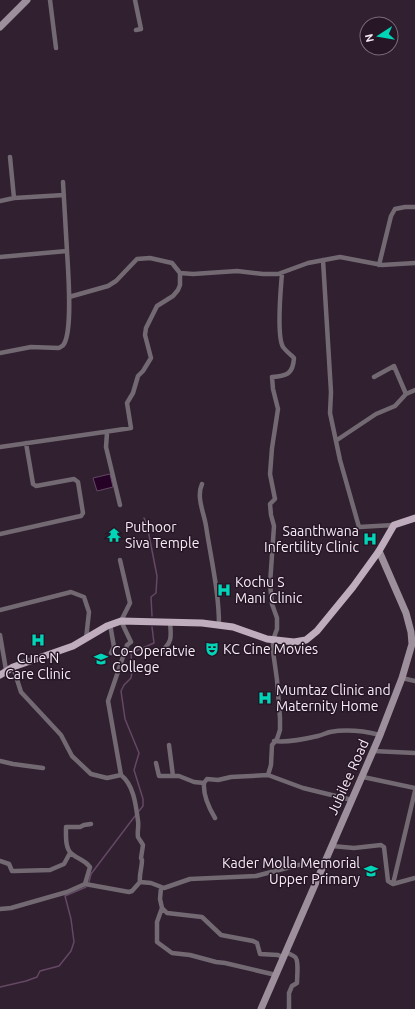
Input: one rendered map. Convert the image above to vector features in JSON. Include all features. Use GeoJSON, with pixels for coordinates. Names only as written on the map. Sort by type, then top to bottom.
{"type":"FeatureCollection","features":[{"type":"Feature","properties":{"kind":"main road"},"geometry":{"type":"LineString","coordinates":[[0,27],[26,0]]}},
{"type":"Feature","properties":{"kind":"main road"},"geometry":{"type":"LineString","coordinates":[[6,671],[66,650],[110,624],[122,621],[219,625],[233,627],[258,637],[273,640],[301,642],[311,637],[353,587],[379,551],[394,525],[415,518]]}},
{"type":"Feature","properties":{"kind":"main road","name":"Jubilee Road"},"geometry":{"type":"LineString","coordinates":[[261,1009],[380,735],[402,678],[412,644],[411,632],[406,613],[379,551]]}},
{"type":"Feature","properties":{"kind":"street"},"geometry":{"type":"LineString","coordinates":[[50,0],[56,48]]}},
{"type":"Feature","properties":{"kind":"street"},"geometry":{"type":"LineString","coordinates":[[134,0],[141,29],[136,30]]}},
{"type":"Feature","properties":{"kind":"street"},"geometry":{"type":"LineString","coordinates":[[10,157],[14,198]]}},
{"type":"Feature","properties":{"kind":"street"},"geometry":{"type":"LineString","coordinates":[[0,353],[25,348],[59,348],[62,346],[66,337],[69,297],[63,182]]}},
{"type":"Feature","properties":{"kind":"street"},"geometry":{"type":"LineString","coordinates":[[0,201],[14,198],[64,195]]}},
{"type":"Feature","properties":{"kind":"street"},"geometry":{"type":"LineString","coordinates":[[379,265],[391,216],[395,209],[415,207]]}},
{"type":"Feature","properties":{"kind":"street"},"geometry":{"type":"LineString","coordinates":[[0,257],[67,251]]}},
{"type":"Feature","properties":{"kind":"street"},"geometry":{"type":"LineString","coordinates":[[180,273],[193,274],[237,271],[278,274],[308,264],[340,256],[379,265],[415,263]]}},
{"type":"Feature","properties":{"kind":"street"},"geometry":{"type":"LineString","coordinates":[[0,447],[131,428],[127,403],[133,393],[138,376],[151,358],[145,335],[146,328],[157,306],[173,296],[178,290],[180,285],[180,273],[172,263],[150,258],[137,259],[116,281],[108,286],[69,297]]}},
{"type":"Feature","properties":{"kind":"street"},"geometry":{"type":"LineString","coordinates":[[322,260],[331,392],[330,413],[337,440],[340,460],[359,527],[394,525]]}},
{"type":"Feature","properties":{"kind":"street"},"geometry":{"type":"LineString","coordinates":[[268,776],[271,764],[272,745],[277,739],[280,730],[273,651],[273,640],[277,629],[277,618],[272,604],[270,584],[274,526],[270,504],[275,500],[270,474],[278,409],[273,389],[272,377],[282,376],[289,373],[294,367],[294,358],[283,346],[280,326],[282,273]]}},
{"type":"Feature","properties":{"kind":"street"},"geometry":{"type":"LineString","coordinates":[[374,377],[394,366],[406,394]]}},
{"type":"Feature","properties":{"kind":"street"},"geometry":{"type":"LineString","coordinates":[[337,440],[376,414],[395,406],[406,394],[415,390]]}},
{"type":"Feature","properties":{"kind":"street"},"geometry":{"type":"LineString","coordinates":[[104,432],[107,433],[106,447],[120,506]]}},
{"type":"Feature","properties":{"kind":"street"},"geometry":{"type":"LineString","coordinates":[[0,534],[81,516],[83,513],[78,482],[76,480],[74,479],[36,486],[32,484],[26,443]]}},
{"type":"Feature","properties":{"kind":"street"},"geometry":{"type":"LineString","coordinates":[[202,484],[200,487],[201,504],[205,520],[219,608],[219,625]]}},
{"type":"Feature","properties":{"kind":"street"},"geometry":{"type":"LineString","coordinates":[[120,560],[130,603],[122,621],[131,642],[127,645],[108,701],[121,775]]}},
{"type":"Feature","properties":{"kind":"street"},"geometry":{"type":"LineString","coordinates":[[0,610],[71,592],[84,596],[89,612],[86,639]]}},
{"type":"Feature","properties":{"kind":"street"},"geometry":{"type":"LineString","coordinates":[[162,652],[171,641],[170,622]]}},
{"type":"Feature","properties":{"kind":"street"},"geometry":{"type":"LineString","coordinates":[[110,624],[114,648],[111,653]]}},
{"type":"Feature","properties":{"kind":"street"},"geometry":{"type":"LineString","coordinates":[[0,635],[6,671],[21,692],[61,735],[72,756],[91,774],[107,778],[121,775],[127,779],[132,791],[138,821],[138,837],[143,845],[141,858],[142,866],[139,875],[140,882],[132,891],[128,892],[86,884],[67,892],[11,908],[0,909]]}},
{"type":"Feature","properties":{"kind":"street"},"geometry":{"type":"LineString","coordinates":[[402,678],[415,680]]}},
{"type":"Feature","properties":{"kind":"street"},"geometry":{"type":"LineString","coordinates":[[274,741],[290,741],[319,736],[328,732],[344,730],[368,732],[380,735]]}},
{"type":"Feature","properties":{"kind":"street"},"geometry":{"type":"LineString","coordinates":[[169,745],[174,776]]}},
{"type":"Feature","properties":{"kind":"street"},"geometry":{"type":"LineString","coordinates":[[373,751],[415,753]]}},
{"type":"Feature","properties":{"kind":"street"},"geometry":{"type":"LineString","coordinates":[[0,761],[43,768]]}},
{"type":"Feature","properties":{"kind":"street"},"geometry":{"type":"LineString","coordinates":[[156,763],[159,776],[174,776],[194,782],[204,783],[208,780],[218,780],[231,777],[268,776],[303,788],[352,800]]}},
{"type":"Feature","properties":{"kind":"street"},"geometry":{"type":"LineString","coordinates":[[363,776],[415,790],[412,817],[393,884]]}},
{"type":"Feature","properties":{"kind":"street"},"geometry":{"type":"LineString","coordinates":[[204,783],[204,791],[210,809],[215,818]]}},
{"type":"Feature","properties":{"kind":"street"},"geometry":{"type":"LineString","coordinates":[[86,884],[90,867],[86,861],[70,853],[66,843],[66,827],[80,827],[91,824]]}},
{"type":"Feature","properties":{"kind":"street"},"geometry":{"type":"LineString","coordinates":[[332,846],[354,848],[381,845],[384,847],[386,876],[388,881],[393,884],[415,878]]}},
{"type":"Feature","properties":{"kind":"street"},"geometry":{"type":"LineString","coordinates":[[0,861],[8,864],[12,871],[15,872],[50,870],[64,864],[70,853]]}},
{"type":"Feature","properties":{"kind":"street"},"geometry":{"type":"LineString","coordinates":[[140,882],[151,883],[164,888],[190,879],[256,876],[298,865],[324,865]]}},
{"type":"Feature","properties":{"kind":"street"},"geometry":{"type":"LineString","coordinates":[[161,888],[160,899],[162,908],[157,922],[157,942],[172,953],[190,955],[276,975]]}},
{"type":"Feature","properties":{"kind":"street"},"geometry":{"type":"LineString","coordinates":[[162,908],[167,913],[202,917],[221,935],[253,941],[256,943],[260,954],[295,956],[298,966],[297,983],[292,986],[289,993],[288,1009]]}},
{"type":"Feature","properties":{"kind":"shaded area"},"geometry":{"type":"Polygon","coordinates":[[[110,474],[113,487],[97,491],[93,478],[110,474]]]}},
{"type":"Feature","properties":{"kind":"waterway"},"geometry":{"type":"LineString","coordinates":[[144,518],[147,525],[157,576],[156,593],[151,597],[152,616]]}},
{"type":"Feature","properties":{"kind":"waterway"},"geometry":{"type":"LineString","coordinates":[[139,811],[143,806],[143,799],[134,770],[139,753],[125,719],[121,691],[124,685],[131,678],[131,653],[154,643],[152,627]]}},
{"type":"Feature","properties":{"kind":"waterway"},"geometry":{"type":"LineString","coordinates":[[89,882],[91,874],[135,816]]}},
{"type":"Feature","properties":{"kind":"waterway"},"geometry":{"type":"LineString","coordinates":[[0,987],[26,981],[37,977],[40,971],[59,966],[71,951],[74,942],[71,919],[65,896],[86,887]]}},
{"type":"Feature","properties":{"kind":"place","name":"Puthoor Siva Temple"},"geometry":{"type":"Point","coordinates":[114,535]}},
{"type":"Feature","properties":{"kind":"place","name":"Saanthwana Infertility Clinic"},"geometry":{"type":"Point","coordinates":[370,539]}},
{"type":"Feature","properties":{"kind":"place","name":"Kochu S Mani Clinic"},"geometry":{"type":"Point","coordinates":[224,590]}},
{"type":"Feature","properties":{"kind":"place","name":"Cure N Care Clinic"},"geometry":{"type":"Point","coordinates":[38,640]}},
{"type":"Feature","properties":{"kind":"place","name":"KC Cine Movies"},"geometry":{"type":"Point","coordinates":[212,649]}},
{"type":"Feature","properties":{"kind":"place","name":"Co-Operatvie College"},"geometry":{"type":"Point","coordinates":[101,659]}},
{"type":"Feature","properties":{"kind":"place","name":"Mumtaz Clinic and Maternity Home"},"geometry":{"type":"Point","coordinates":[265,698]}},
{"type":"Feature","properties":{"kind":"place","name":"Kader Molla Memorial Upper Primary"},"geometry":{"type":"Point","coordinates":[371,871]}}]}
